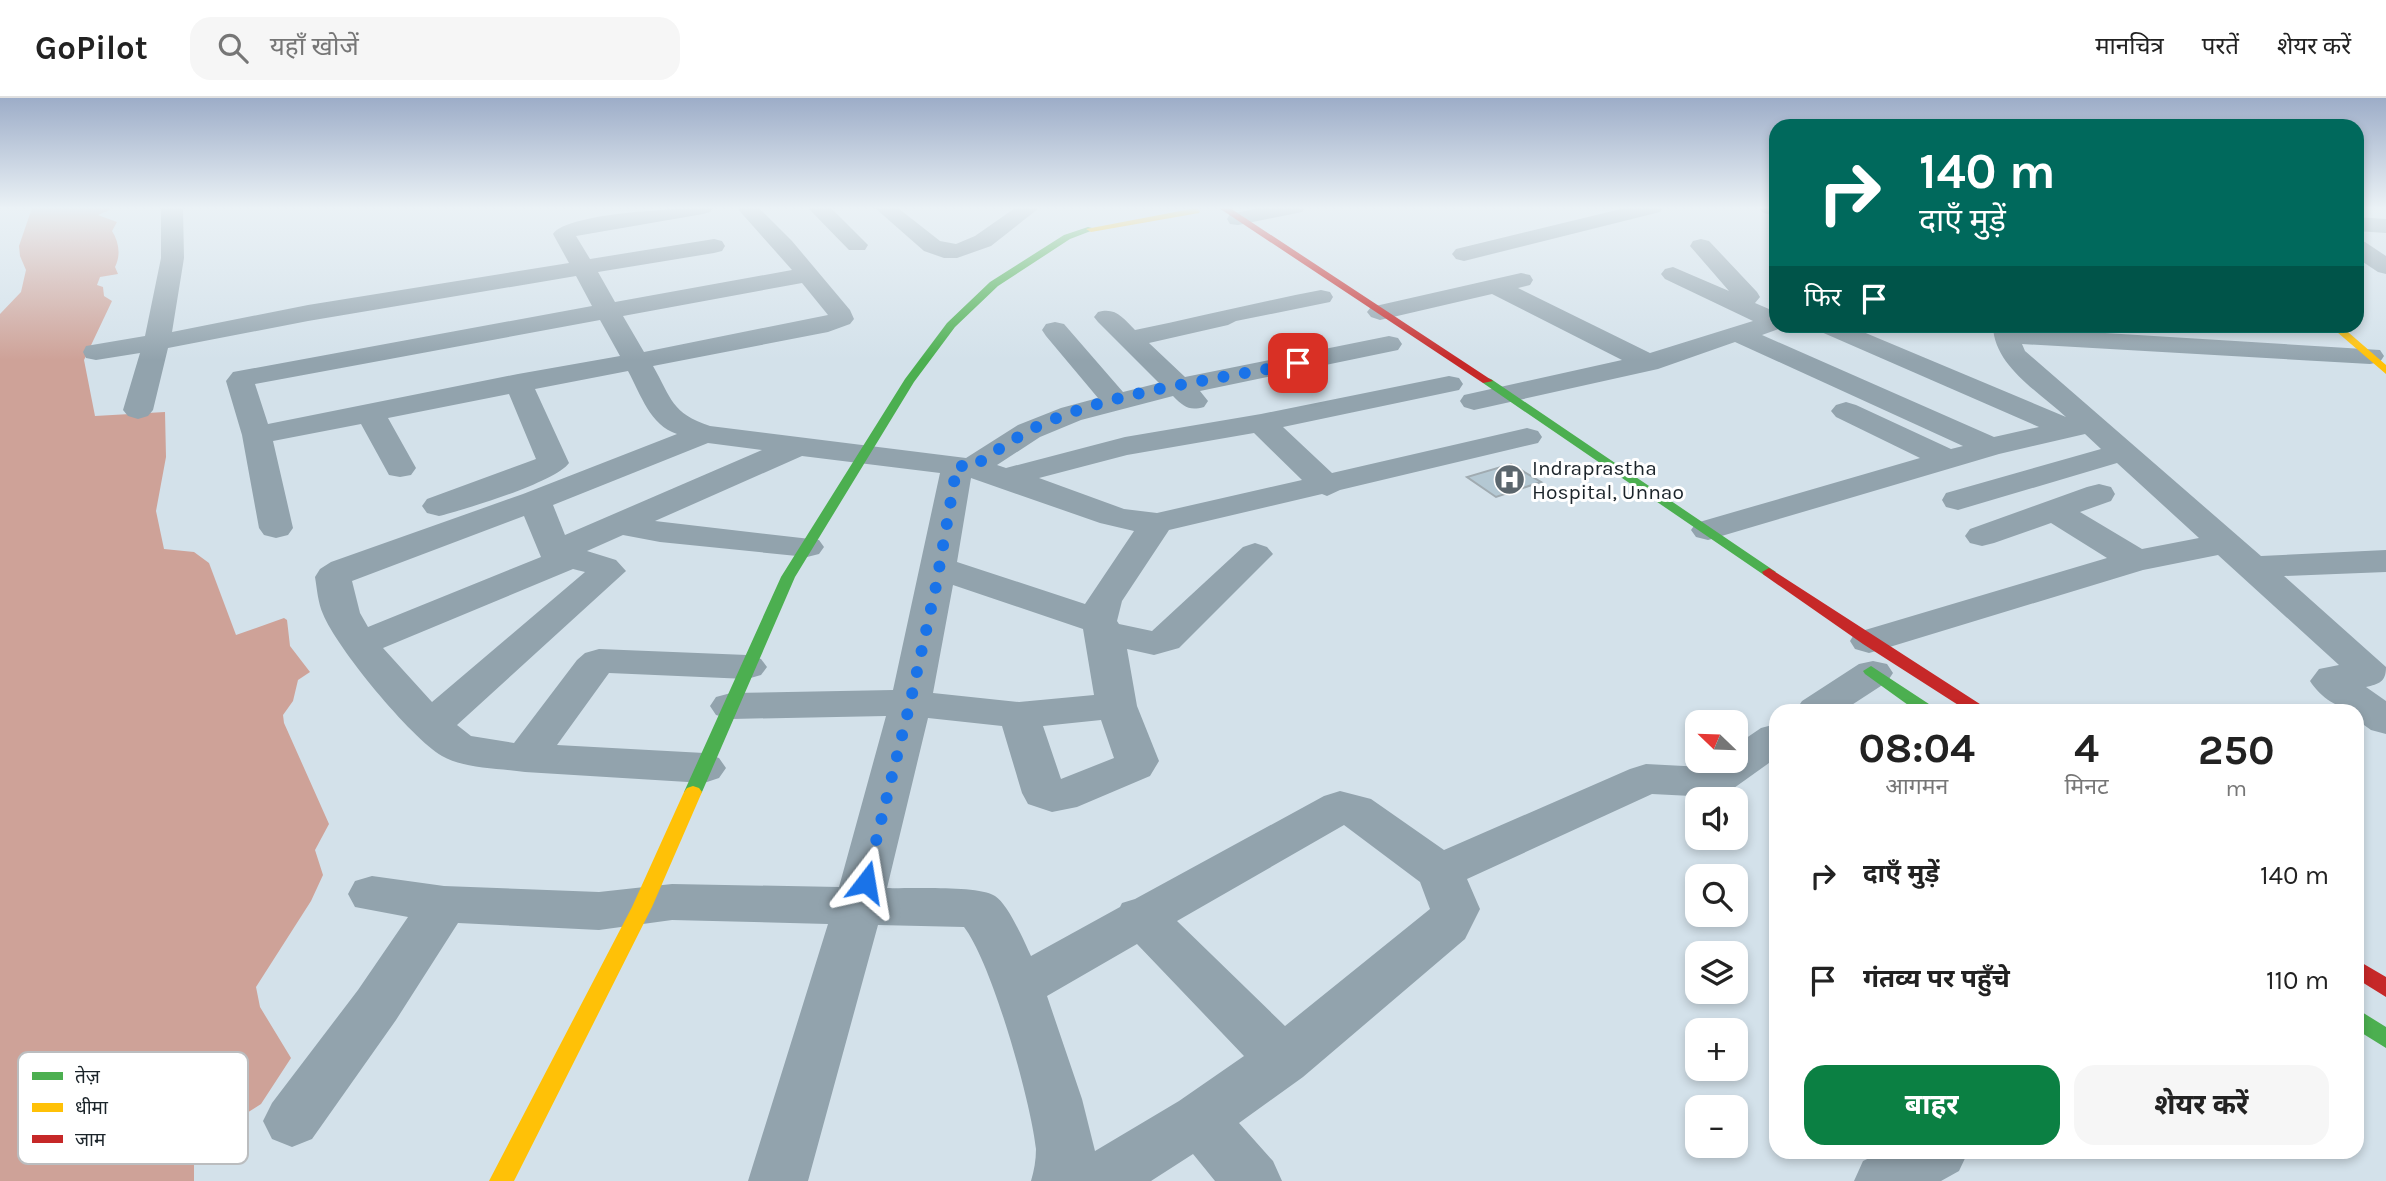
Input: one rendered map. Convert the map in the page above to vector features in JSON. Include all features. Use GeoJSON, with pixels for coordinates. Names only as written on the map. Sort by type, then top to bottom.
{"type":"FeatureCollection","features":[{"type":"Feature","properties":{"kind":"street"},"geometry":{"type":"LineString","coordinates":[[138,410],[156,342],[171,259]]}},
{"type":"Feature","properties":{"kind":"street"},"geometry":{"type":"LineString","coordinates":[[515,259],[526,278]]}},
{"type":"Feature","properties":{"kind":"street"},"geometry":{"type":"LineString","coordinates":[[96,352],[235,329],[297,315],[392,288],[526,278],[559,259]]}},
{"type":"Feature","properties":{"kind":"street"},"geometry":{"type":"LineString","coordinates":[[570,259],[608,311],[634,361],[671,421],[705,434],[964,467],[1007,477],[1118,518],[1144,523],[1157,523],[1327,486],[1508,419],[1647,363],[1769,325]]}},
{"type":"Feature","properties":{"kind":"street"},"geometry":{"type":"LineString","coordinates":[[257,435],[518,382],[828,324],[841,319],[841,315],[794,259]]}},
{"type":"Feature","properties":{"kind":"street"},"geometry":{"type":"LineString","coordinates":[[501,1181],[642,907],[788,577],[936,343],[951,324],[994,284],[1032,259]]}},
{"type":"Feature","properties":{"kind":"street"},"geometry":{"type":"LineString","coordinates":[[1290,259],[1508,419]]}},
{"type":"Feature","properties":{"kind":"street"},"geometry":{"type":"LineString","coordinates":[[1713,259],[1748,297],[1731,301]]}},
{"type":"Feature","properties":{"kind":"street"},"geometry":{"type":"LineString","coordinates":[[1673,274],[1769,320]]}},
{"type":"Feature","properties":{"kind":"street"},"geometry":{"type":"LineString","coordinates":[[276,528],[257,435],[240,381],[243,378],[457,350],[608,311],[806,275]]}},
{"type":"Feature","properties":{"kind":"street"},"geometry":{"type":"LineString","coordinates":[[2364,275],[2386,277]]}},
{"type":"Feature","properties":{"kind":"street"},"geometry":{"type":"LineString","coordinates":[[1373,320],[1532,277]]}},
{"type":"Feature","properties":{"kind":"street"},"geometry":{"type":"LineString","coordinates":[[1497,287],[1647,363]]}},
{"type":"Feature","properties":{"kind":"street"},"geometry":{"type":"LineString","coordinates":[[297,315],[301,290]]}},
{"type":"Feature","properties":{"kind":"street"},"geometry":{"type":"LineString","coordinates":[[1130,339],[1319,296]]}},
{"type":"Feature","properties":{"kind":"street"},"geometry":{"type":"LineString","coordinates":[[1107,317],[1180,386],[1218,430]]}},
{"type":"Feature","properties":{"kind":"street"},"geometry":{"type":"LineString","coordinates":[[778,1181],[859,908],[910,703],[964,467],[1049,421],[1115,401],[1222,378],[1394,348],[1373,320]]}},
{"type":"Feature","properties":{"kind":"street"},"geometry":{"type":"LineString","coordinates":[[1055,330],[1115,401]]}},
{"type":"Feature","properties":{"kind":"street"},"geometry":{"type":"LineString","coordinates":[[1169,331],[1193,352]]}},
{"type":"Feature","properties":{"kind":"street"},"geometry":{"type":"LineString","coordinates":[[1846,333],[2080,426],[2123,452],[2368,670],[2366,675],[2333,678],[2330,681],[2362,704]]}},
{"type":"Feature","properties":{"kind":"street"},"geometry":{"type":"LineString","coordinates":[[2008,333],[2014,355],[2080,426]]}},
{"type":"Feature","properties":{"kind":"street"},"geometry":{"type":"LineString","coordinates":[[2040,333],[2378,364]]}},
{"type":"Feature","properties":{"kind":"street"},"geometry":{"type":"LineString","coordinates":[[2343,333],[2378,364]]}},
{"type":"Feature","properties":{"kind":"street"},"geometry":{"type":"LineString","coordinates":[[1726,337],[1991,447]]}},
{"type":"Feature","properties":{"kind":"street"},"geometry":{"type":"LineString","coordinates":[[1726,337],[1820,398],[1949,460]]}},
{"type":"Feature","properties":{"kind":"street"},"geometry":{"type":"LineString","coordinates":[[1222,378],[1200,359],[1292,340]]}},
{"type":"Feature","properties":{"kind":"street"},"geometry":{"type":"LineString","coordinates":[[1007,477],[1125,446],[1261,423],[1439,377],[1508,419],[1565,432],[1708,530],[1919,704]]}},
{"type":"Feature","properties":{"kind":"street"},"geometry":{"type":"LineString","coordinates":[[439,506],[545,469],[553,463],[518,382]]}},
{"type":"Feature","properties":{"kind":"street"},"geometry":{"type":"LineString","coordinates":[[370,412],[400,468]]}},
{"type":"Feature","properties":{"kind":"street"},"geometry":{"type":"LineString","coordinates":[[1261,423],[1327,486]]}},
{"type":"Feature","properties":{"kind":"street"},"geometry":{"type":"LineString","coordinates":[[1708,530],[1991,447],[2080,426]]}},
{"type":"Feature","properties":{"kind":"street"},"geometry":{"type":"LineString","coordinates":[[704,768],[526,758],[474,752],[458,747],[430,726],[359,644],[341,613],[334,575],[535,501],[705,434]]}},
{"type":"Feature","properties":{"kind":"street"},"geometry":{"type":"LineString","coordinates":[[359,644],[562,555],[619,524],[796,447]]}},
{"type":"Feature","properties":{"kind":"street"},"geometry":{"type":"LineString","coordinates":[[1958,500],[2123,452]]}},
{"type":"Feature","properties":{"kind":"street"},"geometry":{"type":"LineString","coordinates":[[1982,536],[2099,495]]}},
{"type":"Feature","properties":{"kind":"street"},"geometry":{"type":"LineString","coordinates":[[430,726],[608,571],[603,566],[562,555],[535,501]]}},
{"type":"Feature","properties":{"kind":"street"},"geometry":{"type":"LineString","coordinates":[[2054,510],[2136,561]]}},
{"type":"Feature","properties":{"kind":"street"},"geometry":{"type":"LineString","coordinates":[[1020,715],[1044,793],[1052,797],[1061,796],[1135,766],[1136,761],[1116,706],[1102,627],[1104,601],[1157,523]]}},
{"type":"Feature","properties":{"kind":"street"},"geometry":{"type":"LineString","coordinates":[[619,524],[660,532],[807,547]]}},
{"type":"Feature","properties":{"kind":"street"},"geometry":{"type":"LineString","coordinates":[[939,568],[1102,627],[1154,642],[1165,640],[1255,554]]}},
{"type":"Feature","properties":{"kind":"street"},"geometry":{"type":"LineString","coordinates":[[1823,704],[1866,658],[2136,561],[2240,555],[2386,561]]}},
{"type":"Feature","properties":{"kind":"street"},"geometry":{"type":"LineString","coordinates":[[1866,658],[1964,704]]}},
{"type":"Feature","properties":{"kind":"street"},"geometry":{"type":"LineString","coordinates":[[526,758],[591,668],[599,662],[747,667]]}},
{"type":"Feature","properties":{"kind":"street"},"geometry":{"type":"LineString","coordinates":[[731,706],[910,703],[1020,715],[1116,706]]}},
{"type":"Feature","properties":{"kind":"street"},"geometry":{"type":"LineString","coordinates":[[2364,705],[2386,721]]}},
{"type":"Feature","properties":{"kind":"street"},"geometry":{"type":"LineString","coordinates":[[1099,1181],[1199,1119],[1283,1060],[1447,926],[1455,909],[1445,886],[1444,876],[1452,866],[1646,779],[1711,782],[1769,743]]}},
{"type":"Feature","properties":{"kind":"street"},"geometry":{"type":"LineString","coordinates":[[1019,986],[1140,916],[1340,807],[1354,810],[1444,876]]}},
{"type":"Feature","properties":{"kind":"street"},"geometry":{"type":"LineString","coordinates":[[372,894],[444,904],[599,911],[672,901],[859,908],[978,909],[988,920],[1019,986],[1063,1137],[1065,1165],[1061,1181]]}},
{"type":"Feature","properties":{"kind":"street"},"geometry":{"type":"LineString","coordinates":[[292,1121],[377,1005],[444,904]]}},
{"type":"Feature","properties":{"kind":"street"},"geometry":{"type":"LineString","coordinates":[[1140,916],[1283,1060]]}},
{"type":"Feature","properties":{"kind":"street"},"geometry":{"type":"LineString","coordinates":[[2364,973],[2386,988]]}},
{"type":"Feature","properties":{"kind":"street"},"geometry":{"type":"LineString","coordinates":[[2364,1023],[2386,1039]]}},
{"type":"Feature","properties":{"kind":"street"},"geometry":{"type":"LineString","coordinates":[[1199,1119],[1252,1181]]}},
{"type":"Feature","properties":{"kind":"street"},"geometry":{"type":"LineString","coordinates":[[1884,1181],[1925,1159]]}},
{"type":"Feature","properties":{"kind":"shaded area"},"geometry":{"type":"Polygon","coordinates":[[[21,259],[118,259],[115,267],[118,274],[100,277],[97,285],[103,287],[104,296],[112,301],[84,360],[95,416],[165,412],[166,457],[156,511],[164,549],[194,552],[209,563],[236,635],[284,618],[287,620],[290,646],[310,672],[298,680],[293,701],[283,715],[284,723],[329,824],[315,850],[323,875],[311,901],[256,987],[260,1007],[291,1058],[261,1104],[248,1112],[248,1052],[18,1052],[18,1164],[194,1164],[194,1181],[0,1181],[0,314],[21,292],[26,270],[21,259]]]}},
{"type":"Feature","properties":{"kind":"building"},"geometry":{"type":"Polygon","coordinates":[[[1511,464],[1541,482],[1496,497],[1467,477],[1511,464]]]}},
{"type":"Feature","properties":{"kind":"traffic: fast"},"geometry":{"type":"LineString","coordinates":[[693,792],[788,577],[909,381],[951,325],[994,284],[1034,259]]}},
{"type":"Feature","properties":{"kind":"traffic: fast"},"geometry":{"type":"LineString","coordinates":[[1487,381],[1769,572]]}},
{"type":"Feature","properties":{"kind":"traffic: fast"},"geometry":{"type":"LineString","coordinates":[[1871,671],[1918,704]]}},
{"type":"Feature","properties":{"kind":"traffic: fast"},"geometry":{"type":"LineString","coordinates":[[2364,1023],[2386,1039]]}},
{"type":"Feature","properties":{"kind":"traffic: slow"},"geometry":{"type":"LineString","coordinates":[[2343,333],[2386,371]]}},
{"type":"Feature","properties":{"kind":"traffic: slow"},"geometry":{"type":"LineString","coordinates":[[501,1181],[642,907],[693,792]]}},
{"type":"Feature","properties":{"kind":"traffic: jam"},"geometry":{"type":"LineString","coordinates":[[1300,259],[1487,381]]}},
{"type":"Feature","properties":{"kind":"traffic: jam"},"geometry":{"type":"LineString","coordinates":[[1769,572],[1869,641],[1968,704]]}},
{"type":"Feature","properties":{"kind":"traffic: jam"},"geometry":{"type":"LineString","coordinates":[[2364,973],[2386,988]]}},
{"type":"Feature","properties":{"kind":"place","name":"Indraprastha Hospital, Unnao"},"geometry":{"type":"Point","coordinates":[1509,480]}},
{"type":"Feature","properties":{"kind":"route"},"geometry":{"type":"LineString","coordinates":[[866,882],[936,586],[957,465],[971,468],[1029,431],[1071,414],[1180,386],[1298,363]]}}]}
